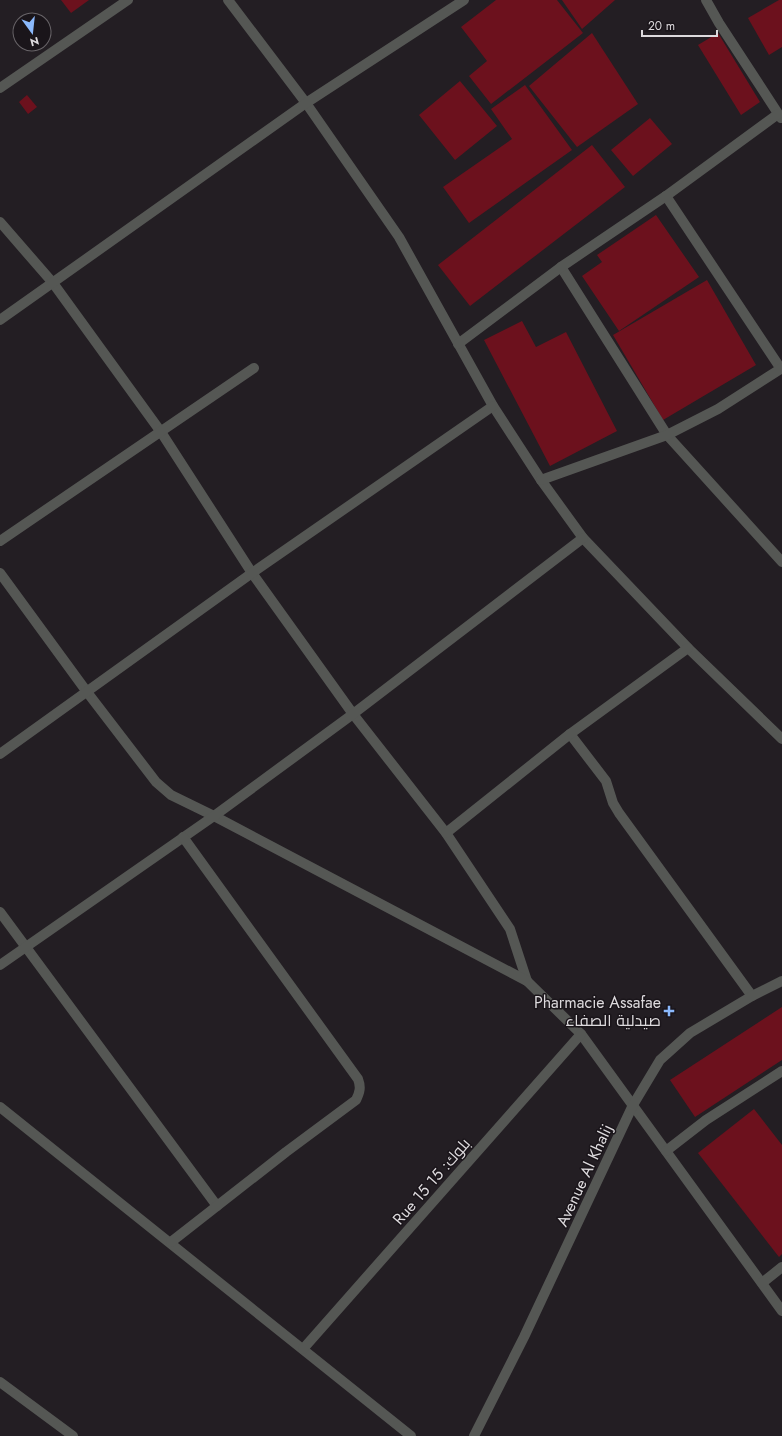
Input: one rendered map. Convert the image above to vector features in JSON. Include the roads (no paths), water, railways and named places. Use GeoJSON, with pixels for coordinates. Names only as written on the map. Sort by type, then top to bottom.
{"type":"FeatureCollection","features":[{"type":"Feature","properties":{"kind":"street"},"geometry":{"type":"LineString","coordinates":[[0,88],[128,0]]}},
{"type":"Feature","properties":{"kind":"street"},"geometry":{"type":"LineString","coordinates":[[228,0],[306,103],[399,238],[493,406],[540,480],[583,538],[688,648],[782,739]]}},
{"type":"Feature","properties":{"kind":"street"},"geometry":{"type":"LineString","coordinates":[[0,320],[53,284],[306,103],[464,0]]}},
{"type":"Feature","properties":{"kind":"street"},"geometry":{"type":"LineString","coordinates":[[458,344],[561,267],[780,117],[719,23],[706,0]]}},
{"type":"Feature","properties":{"kind":"street"},"geometry":{"type":"LineString","coordinates":[[540,480],[667,435],[718,409],[781,368],[666,196]]}},
{"type":"Feature","properties":{"kind":"street"},"geometry":{"type":"LineString","coordinates":[[0,222],[53,284],[162,432],[252,573],[353,714],[446,834],[510,929],[527,981]]}},
{"type":"Feature","properties":{"kind":"street"},"geometry":{"type":"LineString","coordinates":[[561,267],[667,435],[782,562]]}},
{"type":"Feature","properties":{"kind":"street"},"geometry":{"type":"LineString","coordinates":[[0,540],[162,432],[254,368]]}},
{"type":"Feature","properties":{"kind":"street"},"geometry":{"type":"LineString","coordinates":[[0,754],[252,573],[493,406]]}},
{"type":"Feature","properties":{"kind":"street"},"geometry":{"type":"LineString","coordinates":[[0,965],[214,816],[353,714],[583,538]]}},
{"type":"Feature","properties":{"kind":"street"},"geometry":{"type":"LineString","coordinates":[[0,573],[87,692],[156,782],[171,795],[214,816],[527,981],[581,1034],[782,1311]]}},
{"type":"Feature","properties":{"kind":"street"},"geometry":{"type":"LineString","coordinates":[[446,834],[570,734],[688,648]]}},
{"type":"Feature","properties":{"kind":"street"},"geometry":{"type":"LineString","coordinates":[[570,734],[606,781],[613,803],[619,813],[752,996]]}},
{"type":"Feature","properties":{"kind":"street"},"geometry":{"type":"LineString","coordinates":[[171,1242],[356,1100],[360,1093],[358,1079],[183,837]]}},
{"type":"Feature","properties":{"kind":"street"},"geometry":{"type":"LineString","coordinates":[[0,912],[217,1206]]}},
{"type":"Feature","properties":{"kind":"street","name":"Avenue Al Khalij"},"geometry":{"type":"LineString","coordinates":[[474,1436],[527,1330],[633,1105],[660,1060],[690,1033],[752,996],[782,981]]}},
{"type":"Feature","properties":{"kind":"street","name":"Rue 15 بلوك: 15"},"geometry":{"type":"LineString","coordinates":[[303,1349],[581,1034]]}},
{"type":"Feature","properties":{"kind":"street"},"geometry":{"type":"LineString","coordinates":[[666,1151],[706,1120],[782,1071]]}},
{"type":"Feature","properties":{"kind":"street"},"geometry":{"type":"LineString","coordinates":[[0,1106],[412,1436]]}},
{"type":"Feature","properties":{"kind":"street"},"geometry":{"type":"LineString","coordinates":[[762,1283],[782,1267]]}},
{"type":"Feature","properties":{"kind":"street"},"geometry":{"type":"LineString","coordinates":[[0,1382],[73,1436]]}},
{"type":"Feature","properties":{"kind":"place","name":"Pharmacie Assafae صيدلية الصفاء"},"geometry":{"type":"Point","coordinates":[669,1011]}}]}
